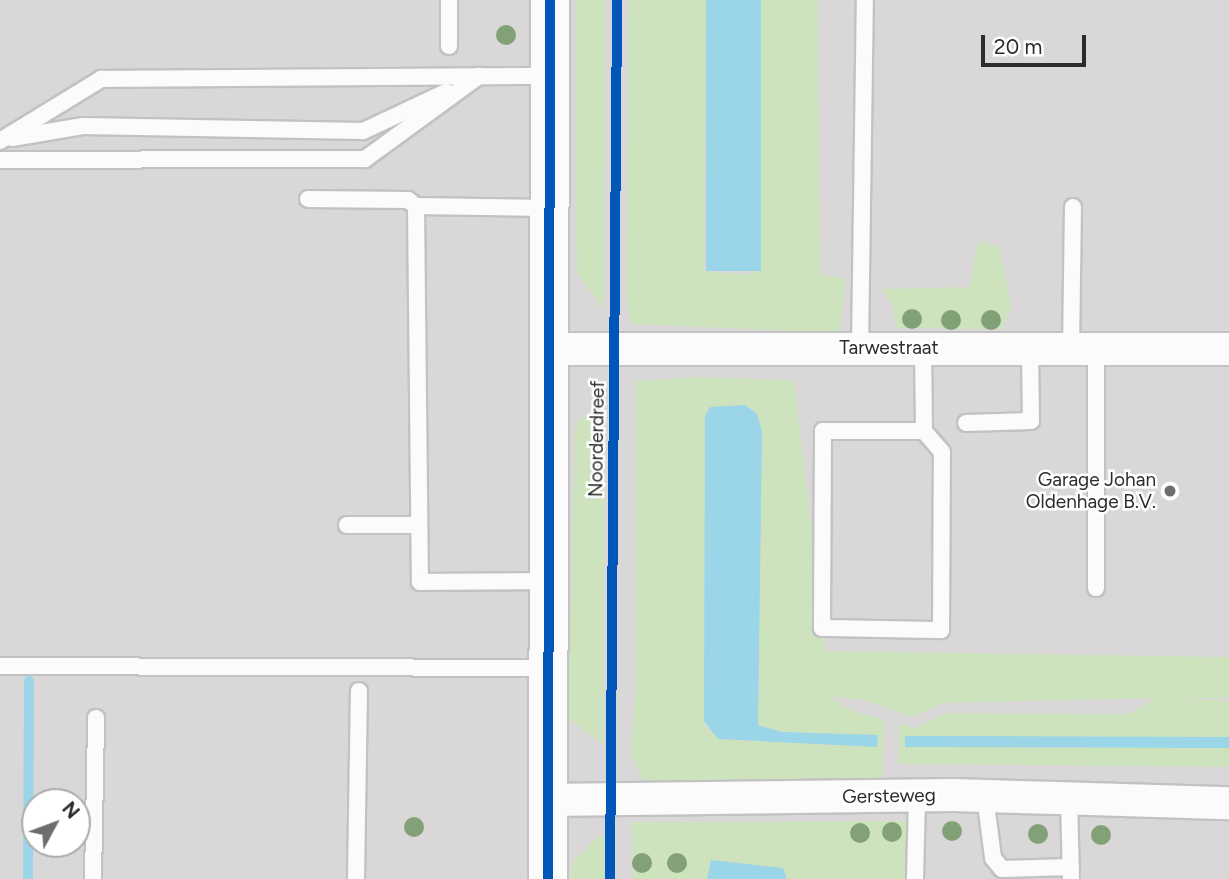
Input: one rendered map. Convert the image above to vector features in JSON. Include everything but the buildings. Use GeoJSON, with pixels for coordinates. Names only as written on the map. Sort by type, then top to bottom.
{"type":"FeatureCollection","features":[{"type":"Feature","properties":{"kind":"street"},"geometry":{"type":"LineString","coordinates":[[548,879],[550,0]]}},
{"type":"Feature","properties":{"kind":"street","name":"Tarwestraat"},"geometry":{"type":"LineString","coordinates":[[549,349],[1229,349]]}},
{"type":"Feature","properties":{"kind":"street","name":"Gersteweg"},"geometry":{"type":"LineString","coordinates":[[548,800],[917,795],[1229,803]]}},
{"type":"Feature","properties":{"kind":"lane"},"geometry":{"type":"LineString","coordinates":[[449,0],[449,46]]}},
{"type":"Feature","properties":{"kind":"lane"},"geometry":{"type":"LineString","coordinates":[[860,348],[865,0]]}},
{"type":"Feature","properties":{"kind":"lane"},"geometry":{"type":"LineString","coordinates":[[1,141],[83,127],[363,131],[479,76]]}},
{"type":"Feature","properties":{"kind":"lane"},"geometry":{"type":"LineString","coordinates":[[0,160],[365,159],[479,76]]}},
{"type":"Feature","properties":{"kind":"lane"},"geometry":{"type":"LineString","coordinates":[[1,141],[101,79],[550,76]]}},
{"type":"Feature","properties":{"kind":"lane"},"geometry":{"type":"LineString","coordinates":[[308,199],[408,200],[416,206],[550,208]]}},
{"type":"Feature","properties":{"kind":"lane"},"geometry":{"type":"LineString","coordinates":[[416,206],[419,582],[549,581]]}},
{"type":"Feature","properties":{"kind":"lane"},"geometry":{"type":"LineString","coordinates":[[1073,207],[1084,349],[1096,588]]}},
{"type":"Feature","properties":{"kind":"lane"},"geometry":{"type":"LineString","coordinates":[[923,348],[924,431],[942,452],[942,630],[822,628],[823,431],[924,431]]}},
{"type":"Feature","properties":{"kind":"lane"},"geometry":{"type":"LineString","coordinates":[[966,424],[1031,421],[1030,349]]}},
{"type":"Feature","properties":{"kind":"lane"},"geometry":{"type":"LineString","coordinates":[[347,525],[419,525]]}},
{"type":"Feature","properties":{"kind":"lane"},"geometry":{"type":"LineString","coordinates":[[0,666],[548,668]]}},
{"type":"Feature","properties":{"kind":"lane"},"geometry":{"type":"LineString","coordinates":[[356,879],[359,691]]}},
{"type":"Feature","properties":{"kind":"lane"},"geometry":{"type":"LineString","coordinates":[[93,879],[96,718]]}},
{"type":"Feature","properties":{"kind":"lane"},"geometry":{"type":"LineString","coordinates":[[915,879],[917,795]]}},
{"type":"Feature","properties":{"kind":"lane"},"geometry":{"type":"LineString","coordinates":[[985,796],[990,845],[1002,869],[1071,873],[1069,798]]}},
{"type":"Feature","properties":{"kind":"shaded area"},"geometry":{"type":"Polygon","coordinates":[[[0,0],[1229,0],[1229,879],[0,879],[0,0]]]}},
{"type":"Feature","properties":{"kind":"green space"},"geometry":{"type":"Polygon","coordinates":[[[576,0],[605,0],[604,310],[577,273],[576,0]]]}},
{"type":"Feature","properties":{"kind":"green space"},"geometry":{"type":"Polygon","coordinates":[[[629,0],[706,0],[704,271],[751,275],[761,0],[818,0],[820,275],[845,278],[840,333],[631,324],[626,293],[629,0]]]}},
{"type":"Feature","properties":{"kind":"green space"},"geometry":{"type":"Polygon","coordinates":[[[978,241],[999,247],[1012,308],[1001,329],[896,328],[893,306],[881,289],[969,287],[978,241]]]}},
{"type":"Feature","properties":{"kind":"green space"},"geometry":{"type":"Polygon","coordinates":[[[699,377],[794,380],[826,651],[1229,657],[1229,698],[1181,698],[1229,701],[1229,767],[898,764],[899,724],[915,728],[947,713],[1128,714],[1157,698],[943,703],[912,717],[863,700],[827,696],[855,712],[884,719],[883,781],[644,782],[631,756],[635,694],[636,381],[699,377]],[[745,405],[710,407],[705,416],[704,721],[708,731],[736,740],[877,747],[878,735],[782,732],[758,725],[762,432],[755,411],[745,405]]]}},
{"type":"Feature","properties":{"kind":"green space"},"geometry":{"type":"Polygon","coordinates":[[[605,407],[603,745],[568,718],[575,421],[605,407]]]}},
{"type":"Feature","properties":{"kind":"green space"},"geometry":{"type":"Polygon","coordinates":[[[907,821],[905,879],[787,879],[783,868],[711,860],[707,879],[633,879],[632,822],[907,821]]]}},
{"type":"Feature","properties":{"kind":"green space"},"geometry":{"type":"Polygon","coordinates":[[[599,835],[604,839],[604,879],[569,879],[574,860],[599,835]]]}},
{"type":"Feature","properties":{"kind":"water"},"geometry":{"type":"Polygon","coordinates":[[[706,0],[761,0],[761,271],[706,271],[706,0]]]}},
{"type":"Feature","properties":{"kind":"water"},"geometry":{"type":"Polygon","coordinates":[[[745,405],[757,414],[762,432],[758,725],[782,732],[878,735],[877,747],[718,739],[704,721],[705,416],[710,407],[745,405]]]}},
{"type":"Feature","properties":{"kind":"water"},"geometry":{"type":"Polygon","coordinates":[[[905,736],[1229,737],[1229,748],[905,747],[905,736]]]}},
{"type":"Feature","properties":{"kind":"water"},"geometry":{"type":"Polygon","coordinates":[[[711,860],[783,868],[787,879],[707,879],[711,860]]]}},
{"type":"Feature","properties":{"kind":"waterway"},"geometry":{"type":"LineString","coordinates":[[28,879],[29,681]]}},
{"type":"Feature","properties":{"kind":"cycle path"},"geometry":{"type":"LineString","coordinates":[[548,879],[550,0]]}},
{"type":"Feature","properties":{"kind":"cycle path","name":"Noorderdreef"},"geometry":{"type":"LineString","coordinates":[[610,879],[617,0]]}},
{"type":"Feature","properties":{"kind":"place","name":"Garage Johan Oldenhage B.V."},"geometry":{"type":"Point","coordinates":[1170,491]}}]}
